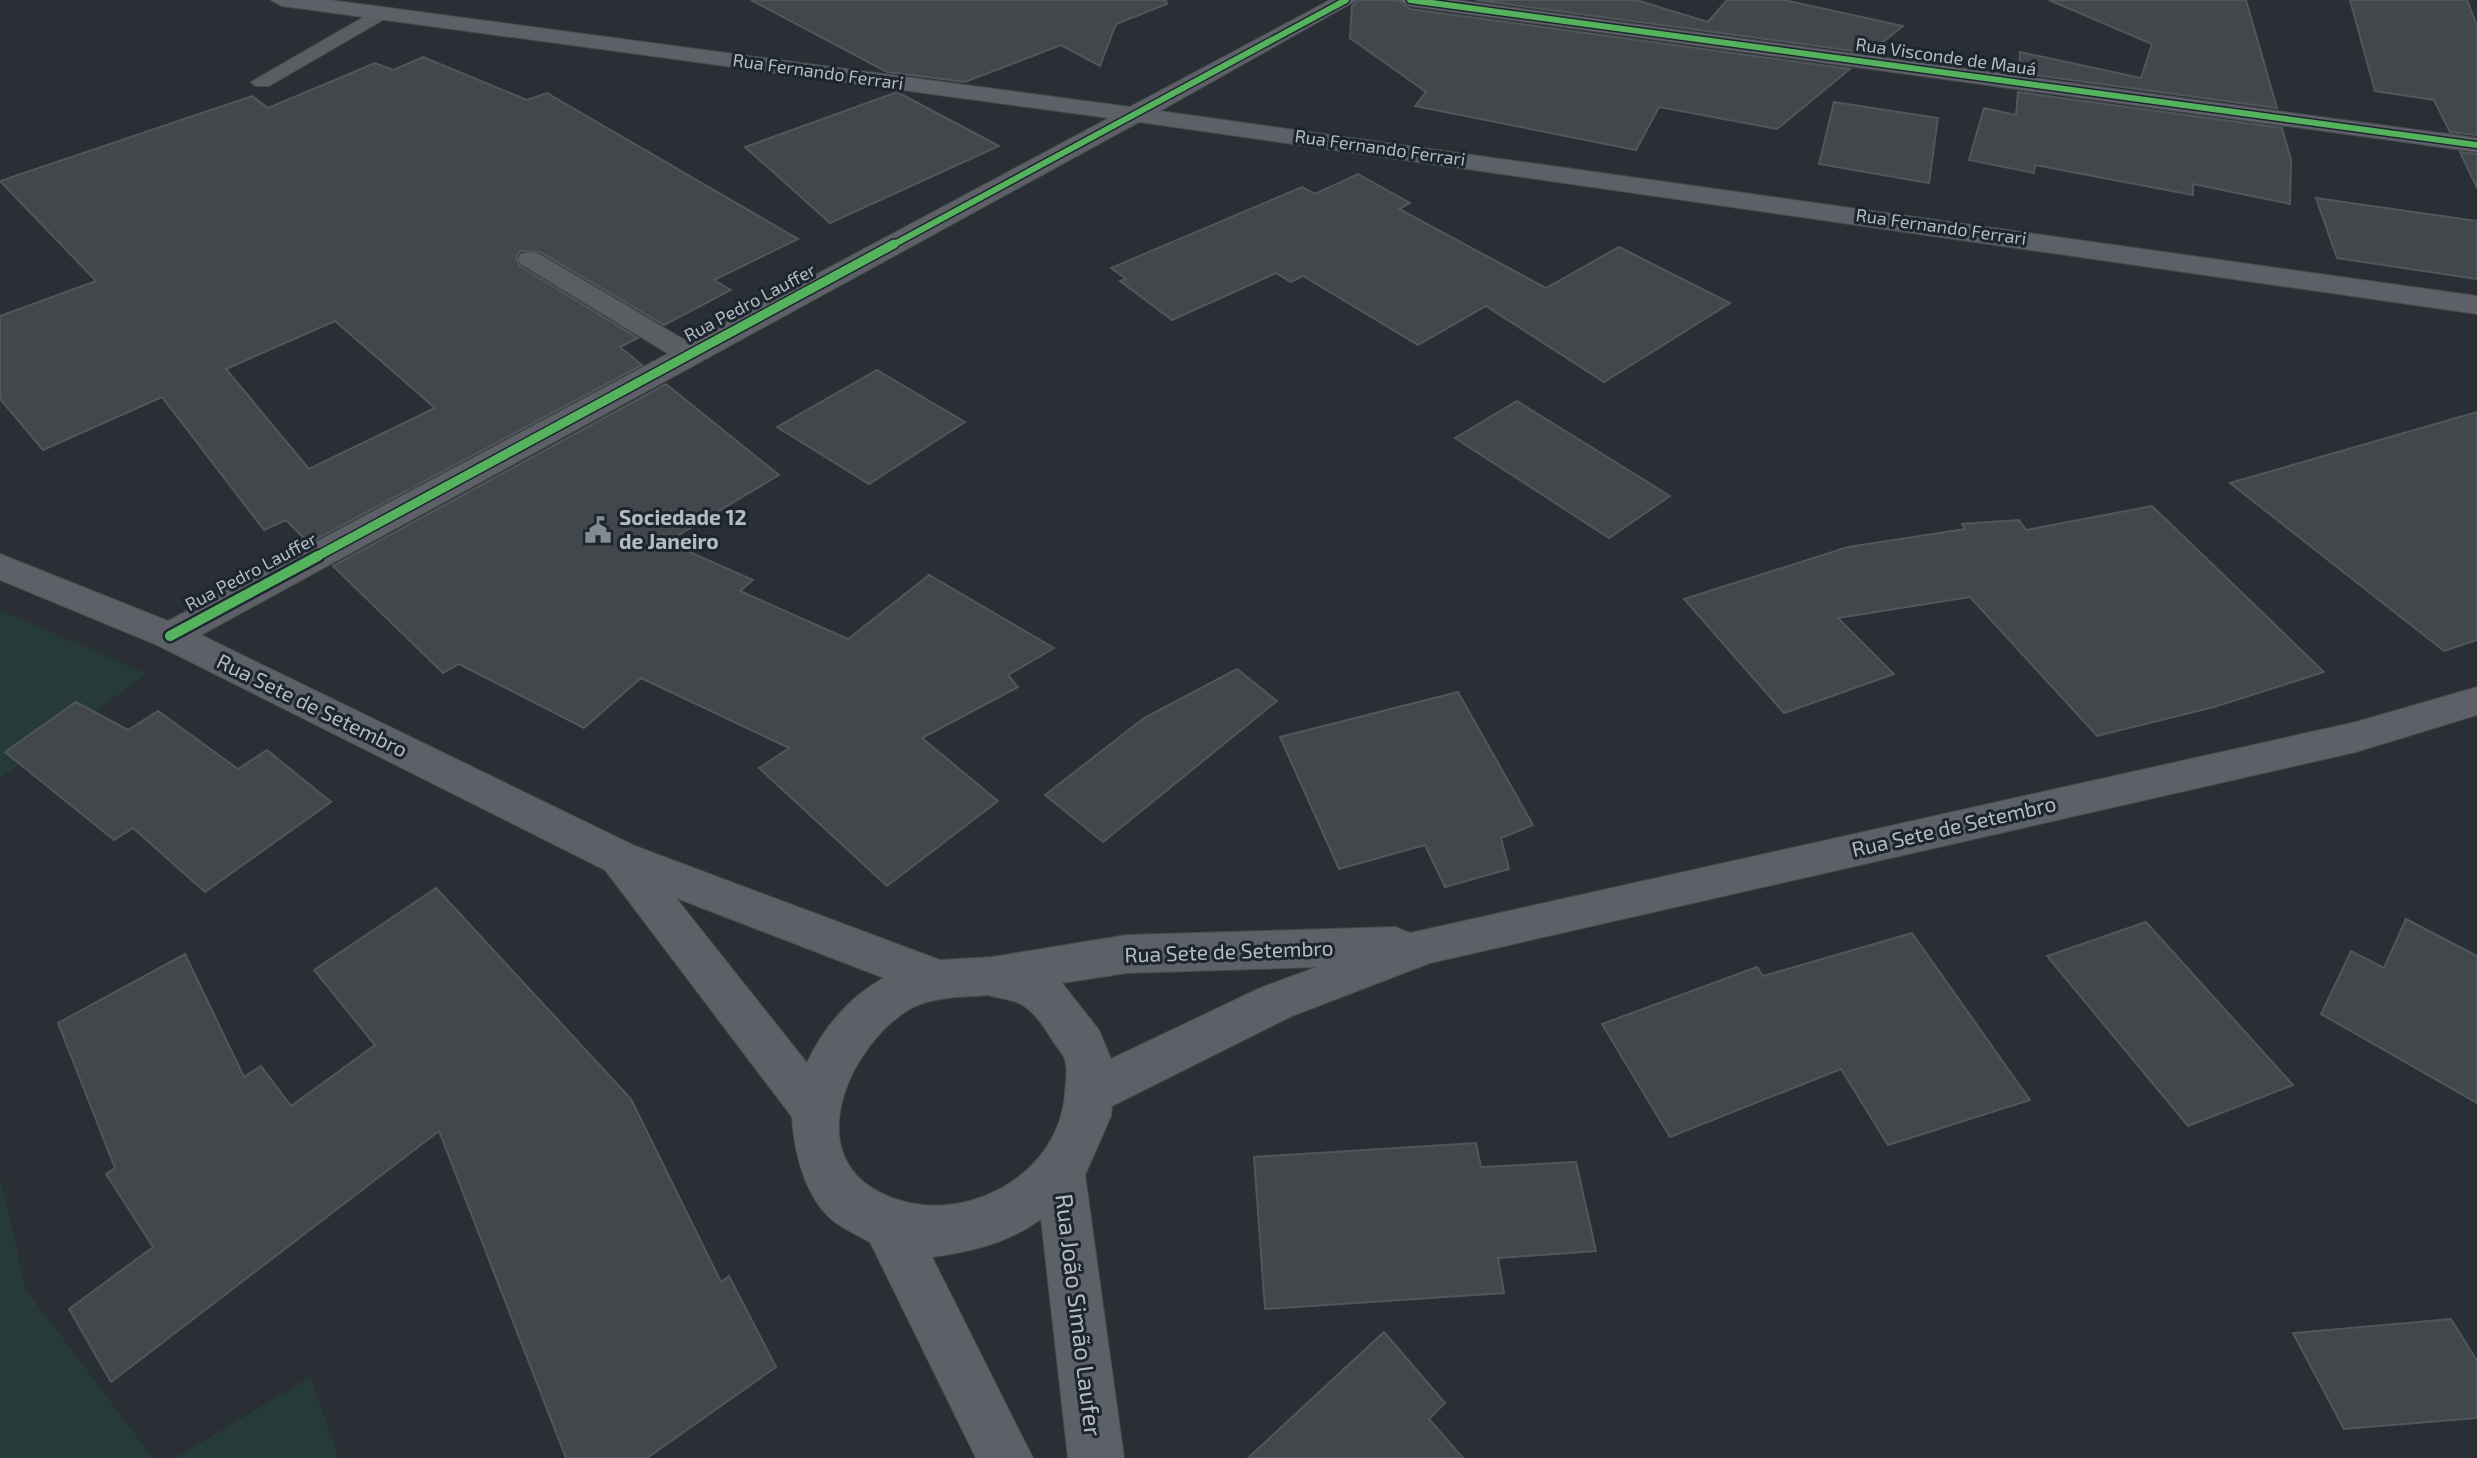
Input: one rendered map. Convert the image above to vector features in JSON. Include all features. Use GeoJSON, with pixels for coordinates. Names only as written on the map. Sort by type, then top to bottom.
{"type":"FeatureCollection","features":[{"type":"Feature","properties":{"kind":"main road","name":"Rua Fernando Ferrari"},"geometry":{"type":"LineString","coordinates":[[282,0],[1139,115],[2477,305]]}},
{"type":"Feature","properties":{"kind":"main road","name":"Rua Pedro Lauffer"},"geometry":{"type":"LineString","coordinates":[[170,636],[1139,115],[1346,0]]}},
{"type":"Feature","properties":{"kind":"main road","name":"Rua Visconde de Mauá"},"geometry":{"type":"LineString","coordinates":[[1410,0],[2477,145]]}},
{"type":"Feature","properties":{"kind":"main road","name":"Rua Sete de Setembro"},"geometry":{"type":"LineString","coordinates":[[0,566],[170,636],[620,858],[937,979],[988,975],[1166,951],[1429,945]]}},
{"type":"Feature","properties":{"kind":"main road","name":"Rua Sete de Setembro"},"geometry":{"type":"LineString","coordinates":[[1092,1092],[1276,1002],[1429,945],[2356,737],[2477,701]]}},
{"type":"Feature","properties":{"kind":"main road","name":"Rua Sete de Setembro"},"geometry":{"type":"LineString","coordinates":[[620,858],[815,1109]]}},
{"type":"Feature","properties":{"kind":"main road"},"geometry":{"type":"LineString","coordinates":[[937,979],[893,996],[855,1025],[828,1065],[815,1109],[817,1145],[831,1179],[854,1206],[888,1225],[933,1233],[981,1225],[1025,1204],[1060,1172],[1088,1125],[1092,1092],[1087,1053],[1055,1006],[1034,989],[988,975]]}},
{"type":"Feature","properties":{"kind":"main road","name":"Rua João Simão Laufer"},"geometry":{"type":"LineString","coordinates":[[1060,1172],[1096,1458]]}},
{"type":"Feature","properties":{"kind":"main road"},"geometry":{"type":"LineString","coordinates":[[888,1225],[1005,1458]]}},
{"type":"Feature","properties":{"kind":"lane"},"geometry":{"type":"LineString","coordinates":[[262,82],[382,13]]}},
{"type":"Feature","properties":{"kind":"lane"},"geometry":{"type":"LineString","coordinates":[[530,258],[690,355]]}},
{"type":"Feature","properties":{"kind":"shaded area"},"geometry":{"type":"Polygon","coordinates":[[[0,610],[147,674],[0,778],[0,610]]]}},
{"type":"Feature","properties":{"kind":"shaded area"},"geometry":{"type":"Polygon","coordinates":[[[0,1176],[26,1290],[153,1458],[0,1458],[0,1176]]]}},
{"type":"Feature","properties":{"kind":"shaded area"},"geometry":{"type":"Polygon","coordinates":[[[310,1377],[339,1458],[175,1458],[310,1377]]]}},
{"type":"Feature","properties":{"kind":"building"},"geometry":{"type":"Polygon","coordinates":[[[751,0],[1166,0],[1167,4],[1116,24],[1100,66],[1061,45],[965,82],[887,72],[751,0]]]}},
{"type":"Feature","properties":{"kind":"building"},"geometry":{"type":"Polygon","coordinates":[[[1359,0],[1397,0],[1410,9],[1850,69],[1777,129],[1659,107],[1636,150],[1415,106],[1426,92],[1350,38],[1352,6],[1359,0]]]}},
{"type":"Feature","properties":{"kind":"building"},"geometry":{"type":"Polygon","coordinates":[[[1476,0],[1636,0],[1708,22],[1727,0],[1784,0],[1903,26],[1869,53],[1476,0]]]}},
{"type":"Feature","properties":{"kind":"building"},"geometry":{"type":"Polygon","coordinates":[[[2049,0],[2246,0],[2277,108],[2019,73],[2020,52],[2141,78],[2152,44],[2049,0]]]}},
{"type":"Feature","properties":{"kind":"building"},"geometry":{"type":"Polygon","coordinates":[[[2350,0],[2467,0],[2477,26],[2477,135],[2450,132],[2434,100],[2375,91],[2350,0]]]}},
{"type":"Feature","properties":{"kind":"building"},"geometry":{"type":"Polygon","coordinates":[[[423,57],[527,100],[547,93],[798,239],[714,280],[731,290],[664,325],[540,252],[520,251],[516,258],[520,266],[638,338],[620,347],[642,365],[309,543],[286,520],[264,530],[162,397],[43,450],[0,399],[0,316],[96,281],[0,181],[252,96],[268,108],[375,63],[393,70],[423,57]],[[335,321],[226,369],[309,469],[435,408],[335,321]]]}},
{"type":"Feature","properties":{"kind":"building"},"geometry":{"type":"Polygon","coordinates":[[[897,92],[999,146],[830,223],[745,147],[897,92]]]}},
{"type":"Feature","properties":{"kind":"building"},"geometry":{"type":"Polygon","coordinates":[[[2018,92],[2282,128],[2291,160],[2290,204],[2193,184],[2193,195],[2035,165],[2034,173],[1969,160],[1984,108],[2016,115],[2018,92]]]}},
{"type":"Feature","properties":{"kind":"building"},"geometry":{"type":"Polygon","coordinates":[[[1834,102],[1938,118],[1929,183],[1819,164],[1834,102]]]}},
{"type":"Feature","properties":{"kind":"building"},"geometry":{"type":"Polygon","coordinates":[[[2460,152],[2477,154],[2477,188],[2460,152]]]}},
{"type":"Feature","properties":{"kind":"building"},"geometry":{"type":"Polygon","coordinates":[[[1358,174],[1410,203],[1399,209],[1546,288],[1619,247],[1730,303],[1604,382],[1486,306],[1418,345],[1303,276],[1291,282],[1276,273],[1172,320],[1120,281],[1126,279],[1111,268],[1302,187],[1315,194],[1358,174]]]}},
{"type":"Feature","properties":{"kind":"building"},"geometry":{"type":"Polygon","coordinates":[[[2316,198],[2477,221],[2477,279],[2337,258],[2316,198]]]}},
{"type":"Feature","properties":{"kind":"building"},"geometry":{"type":"Polygon","coordinates":[[[877,370],[965,422],[869,484],[777,427],[877,370]]]}},
{"type":"Feature","properties":{"kind":"building"},"geometry":{"type":"Polygon","coordinates":[[[666,384],[779,475],[667,542],[753,580],[740,591],[848,639],[929,575],[1054,648],[1008,675],[1018,687],[922,738],[998,801],[887,886],[759,768],[789,748],[641,678],[584,728],[459,664],[443,673],[333,566],[666,384]]]}},
{"type":"Feature","properties":{"kind":"building"},"geometry":{"type":"Polygon","coordinates":[[[1517,401],[1670,496],[1609,538],[1455,438],[1517,401]]]}},
{"type":"Feature","properties":{"kind":"building"},"geometry":{"type":"Polygon","coordinates":[[[2477,412],[2477,640],[2444,651],[2230,483],[2477,412]]]}},
{"type":"Feature","properties":{"kind":"building"},"geometry":{"type":"Polygon","coordinates":[[[2152,506],[2324,672],[2214,707],[2097,736],[1970,597],[1838,618],[1894,674],[1784,713],[1684,599],[1848,547],[1965,529],[1962,524],[2019,520],[2026,530],[2152,506]]]}},
{"type":"Feature","properties":{"kind":"building"},"geometry":{"type":"Polygon","coordinates":[[[1237,669],[1277,701],[1103,842],[1045,795],[1144,718],[1237,669]]]}},
{"type":"Feature","properties":{"kind":"building"},"geometry":{"type":"Polygon","coordinates":[[[1458,692],[1533,825],[1501,838],[1509,869],[1445,887],[1425,845],[1339,869],[1280,737],[1458,692]]]}},
{"type":"Feature","properties":{"kind":"building"},"geometry":{"type":"Polygon","coordinates":[[[76,702],[128,730],[158,711],[238,769],[267,750],[331,802],[205,892],[133,828],[114,840],[5,752],[76,702]]]}},
{"type":"Feature","properties":{"kind":"building"},"geometry":{"type":"Polygon","coordinates":[[[436,888],[631,1099],[721,1282],[729,1276],[776,1367],[647,1458],[566,1458],[439,1131],[111,1382],[69,1309],[153,1247],[106,1174],[115,1168],[58,1023],[185,954],[244,1077],[261,1066],[291,1106],[375,1045],[314,970],[436,888]]]}},
{"type":"Feature","properties":{"kind":"building"},"geometry":{"type":"Polygon","coordinates":[[[2406,919],[2477,956],[2477,1103],[2321,1014],[2351,951],[2384,968],[2406,919]]]}},
{"type":"Feature","properties":{"kind":"building"},"geometry":{"type":"Polygon","coordinates":[[[2146,922],[2293,1085],[2188,1126],[2047,956],[2146,922]]]}},
{"type":"Feature","properties":{"kind":"building"},"geometry":{"type":"Polygon","coordinates":[[[1912,933],[2030,1100],[1888,1145],[1841,1069],[1670,1137],[1602,1024],[1757,967],[1763,976],[1912,933]]]}},
{"type":"Feature","properties":{"kind":"building"},"geometry":{"type":"Polygon","coordinates":[[[1476,1143],[1481,1167],[1576,1162],[1596,1251],[1498,1258],[1504,1293],[1265,1309],[1254,1157],[1476,1143]]]}},
{"type":"Feature","properties":{"kind":"building"},"geometry":{"type":"Polygon","coordinates":[[[2451,1319],[2477,1361],[2477,1418],[2344,1429],[2293,1333],[2451,1319]]]}},
{"type":"Feature","properties":{"kind":"building"},"geometry":{"type":"Polygon","coordinates":[[[1384,1332],[1445,1403],[1429,1419],[1463,1458],[1248,1458],[1384,1332]]]}},
{"type":"Feature","properties":{"kind":"cycle path"},"geometry":{"type":"LineString","coordinates":[[170,636],[1346,0]]}},
{"type":"Feature","properties":{"kind":"cycle path"},"geometry":{"type":"LineString","coordinates":[[1410,0],[2477,145]]}},
{"type":"Feature","properties":{"kind":"place","name":"Sociedade 12 de Janeiro"},"geometry":{"type":"Point","coordinates":[598,530]}}]}
